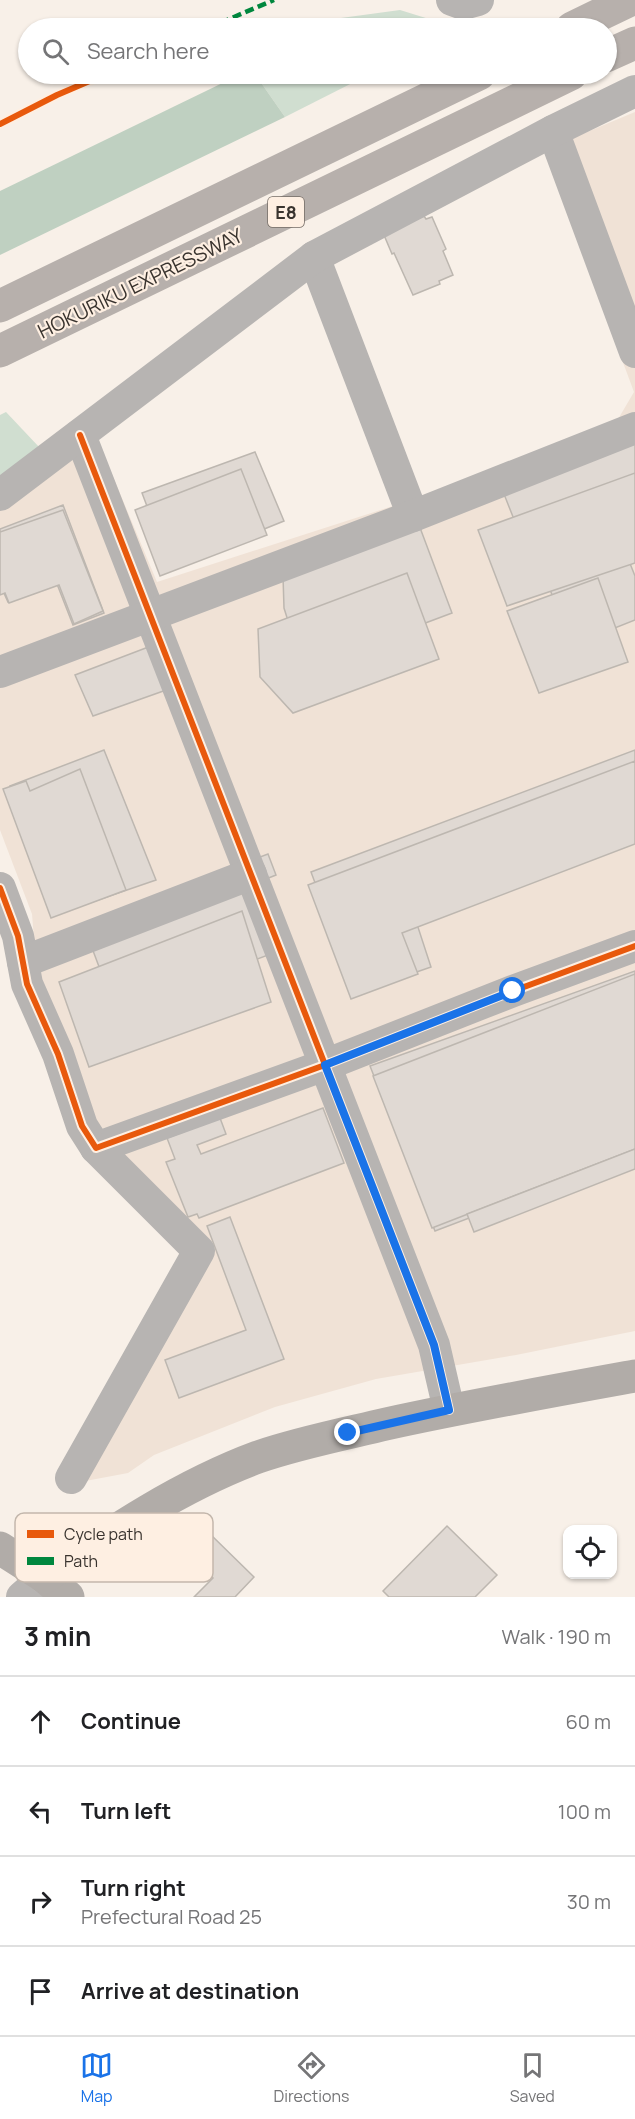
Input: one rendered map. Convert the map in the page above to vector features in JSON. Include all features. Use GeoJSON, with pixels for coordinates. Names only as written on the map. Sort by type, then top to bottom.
{"type":"FeatureCollection","features":[{"type":"Feature","properties":{"kind":"highway"},"geometry":{"type":"LineString","coordinates":[[593,18],[630,0]]}},
{"type":"Feature","properties":{"kind":"highway"},"geometry":{"type":"LineString","coordinates":[[617,52],[635,43]]}},
{"type":"Feature","properties":{"kind":"highway","name":"HOKURIKU EXPRESSWAY"},"geometry":{"type":"LineString","coordinates":[[0,306],[458,84]]}},
{"type":"Feature","properties":{"kind":"highway","name":"HOKURIKU EXPRESSWAY"},"geometry":{"type":"LineString","coordinates":[[0,351],[550,84]]}},
{"type":"Feature","properties":{"kind":"main road"},"geometry":{"type":"LineString","coordinates":[[144,1513],[193,1486],[259,1457],[348,1433],[449,1410],[635,1376]]}},
{"type":"Feature","properties":{"kind":"main road"},"geometry":{"type":"LineString","coordinates":[[0,1548],[15,1562]]}},
{"type":"Feature","properties":{"kind":"street"},"geometry":{"type":"LineString","coordinates":[[453,0],[463,4],[478,0]]}},
{"type":"Feature","properties":{"kind":"street"},"geometry":{"type":"LineString","coordinates":[[0,495],[314,257],[553,131],[635,91]]}},
{"type":"Feature","properties":{"kind":"street"},"geometry":{"type":"LineString","coordinates":[[553,131],[635,352]]}},
{"type":"Feature","properties":{"kind":"street"},"geometry":{"type":"LineString","coordinates":[[314,257],[413,516]]}},
{"type":"Feature","properties":{"kind":"street"},"geometry":{"type":"LineString","coordinates":[[0,672],[413,516],[635,428]]}},
{"type":"Feature","properties":{"kind":"street"},"geometry":{"type":"LineString","coordinates":[[80,435],[434,1345],[449,1410]]}},
{"type":"Feature","properties":{"kind":"street"},"geometry":{"type":"LineString","coordinates":[[23,962],[251,874]]}},
{"type":"Feature","properties":{"kind":"street"},"geometry":{"type":"LineString","coordinates":[[0,888],[18,936],[27,984],[58,1054],[82,1126],[96,1148],[200,1251],[71,1478]]}},
{"type":"Feature","properties":{"kind":"street"},"geometry":{"type":"LineString","coordinates":[[96,1148],[325,1065],[635,946]]}},
{"type":"Feature","properties":{"kind":"shaded area"},"geometry":{"type":"Polygon","coordinates":[[[635,112],[635,1331],[516,1355],[376,1379],[275,1407],[154,1455],[128,1473],[80,1482],[207,1245],[89,1125],[38,988],[32,914],[0,830],[0,510],[96,436],[157,582],[396,505],[614,426],[634,392],[544,150],[635,112]]]}},
{"type":"Feature","properties":{"kind":"green space"},"geometry":{"type":"Polygon","coordinates":[[[400,10],[426,18],[341,18],[400,10]]]}},
{"type":"Feature","properties":{"kind":"green space"},"geometry":{"type":"Polygon","coordinates":[[[220,84],[262,84],[285,117],[0,255],[0,191],[220,84]]]}},
{"type":"Feature","properties":{"kind":"green space"},"geometry":{"type":"Polygon","coordinates":[[[262,84],[350,84],[285,117],[262,84]]]}},
{"type":"Feature","properties":{"kind":"green space"},"geometry":{"type":"Polygon","coordinates":[[[6,412],[39,447],[0,477],[0,415],[6,412]]]}},
{"type":"Feature","properties":{"kind":"building"},"geometry":{"type":"Polygon","coordinates":[[[424,216],[426,219],[432,217],[446,249],[443,251],[453,275],[439,281],[440,284],[413,295],[384,235],[424,216]]]}},
{"type":"Feature","properties":{"kind":"building"},"geometry":{"type":"Polygon","coordinates":[[[635,436],[635,524],[617,531],[635,576],[635,620],[572,645],[541,567],[534,570],[502,489],[635,436]]]}},
{"type":"Feature","properties":{"kind":"building"},"geometry":{"type":"Polygon","coordinates":[[[255,452],[284,521],[170,567],[142,493],[255,452]]]}},
{"type":"Feature","properties":{"kind":"building"},"geometry":{"type":"Polygon","coordinates":[[[241,469],[267,535],[160,576],[135,510],[241,469]]]}},
{"type":"Feature","properties":{"kind":"building"},"geometry":{"type":"Polygon","coordinates":[[[635,473],[635,563],[507,606],[478,530],[635,473]]]}},
{"type":"Feature","properties":{"kind":"building"},"geometry":{"type":"Polygon","coordinates":[[[63,505],[104,613],[73,625],[57,584],[8,602],[3,591],[0,592],[0,529],[63,505]]]}},
{"type":"Feature","properties":{"kind":"building"},"geometry":{"type":"Polygon","coordinates":[[[63,510],[103,611],[74,624],[59,585],[9,603],[5,593],[0,595],[0,532],[63,510]]]}},
{"type":"Feature","properties":{"kind":"building"},"geometry":{"type":"Polygon","coordinates":[[[419,525],[452,613],[316,664],[296,639],[289,624],[284,608],[283,576],[419,525]]]}},
{"type":"Feature","properties":{"kind":"building"},"geometry":{"type":"Polygon","coordinates":[[[407,573],[439,659],[293,713],[260,677],[258,629],[407,573]]]}},
{"type":"Feature","properties":{"kind":"building"},"geometry":{"type":"Polygon","coordinates":[[[598,578],[628,662],[539,693],[507,611],[598,578]]]}},
{"type":"Feature","properties":{"kind":"building"},"geometry":{"type":"Polygon","coordinates":[[[151,646],[169,689],[93,716],[75,675],[151,646]]]}},
{"type":"Feature","properties":{"kind":"building"},"geometry":{"type":"Polygon","coordinates":[[[104,750],[156,880],[60,913],[10,786],[104,750]]]}},
{"type":"Feature","properties":{"kind":"building"},"geometry":{"type":"Polygon","coordinates":[[[635,750],[635,831],[414,915],[431,967],[356,993],[311,872],[635,750]]]}},
{"type":"Feature","properties":{"kind":"building"},"geometry":{"type":"Polygon","coordinates":[[[635,761],[635,844],[402,933],[418,974],[351,999],[308,885],[635,761]]]}},
{"type":"Feature","properties":{"kind":"building"},"geometry":{"type":"Polygon","coordinates":[[[80,769],[126,890],[51,918],[3,789],[26,781],[30,791],[80,769]]]}},
{"type":"Feature","properties":{"kind":"building"},"geometry":{"type":"Polygon","coordinates":[[[268,854],[276,875],[266,879],[292,946],[116,1012],[83,924],[268,854]]]}},
{"type":"Feature","properties":{"kind":"building"},"geometry":{"type":"Polygon","coordinates":[[[242,911],[271,1002],[89,1067],[59,982],[242,911]]]}},
{"type":"Feature","properties":{"kind":"building"},"geometry":{"type":"Polygon","coordinates":[[[635,971],[635,1155],[435,1231],[370,1066],[635,971]]]}},
{"type":"Feature","properties":{"kind":"building"},"geometry":{"type":"Polygon","coordinates":[[[635,974],[635,1149],[432,1228],[373,1076],[635,974]]]}},
{"type":"Feature","properties":{"kind":"building"},"geometry":{"type":"Polygon","coordinates":[[[323,1108],[344,1163],[199,1218],[197,1214],[188,1217],[166,1162],[175,1159],[167,1138],[220,1118],[226,1134],[197,1145],[201,1154],[323,1108]]]}},
{"type":"Feature","properties":{"kind":"building"},"geometry":{"type":"Polygon","coordinates":[[[635,1149],[635,1169],[474,1232],[467,1214],[635,1149]]]}},
{"type":"Feature","properties":{"kind":"building"},"geometry":{"type":"Polygon","coordinates":[[[230,1217],[284,1359],[179,1398],[165,1360],[246,1330],[207,1226],[230,1217]]]}},
{"type":"Feature","properties":{"kind":"building"},"geometry":{"type":"Polygon","coordinates":[[[447,1526],[497,1575],[475,1597],[389,1597],[383,1591],[447,1526]]]}},
{"type":"Feature","properties":{"kind":"building"},"geometry":{"type":"Polygon","coordinates":[[[213,1537],[254,1577],[235,1597],[194,1597],[209,1582],[213,1582],[213,1537]]]}},
{"type":"Feature","properties":{"kind":"marked path"},"geometry":{"type":"LineString","coordinates":[[232,18],[274,0]]}},
{"type":"Feature","properties":{"kind":"cycle path"},"geometry":{"type":"LineString","coordinates":[[0,124],[83,84]]}},
{"type":"Feature","properties":{"kind":"cycle path"},"geometry":{"type":"LineString","coordinates":[[80,435],[434,1345],[449,1410]]}},
{"type":"Feature","properties":{"kind":"cycle path"},"geometry":{"type":"LineString","coordinates":[[0,888],[18,936],[27,984],[58,1054],[82,1126],[96,1148],[325,1065],[635,946]]}},
{"type":"Feature","properties":{"kind":"route"},"geometry":{"type":"LineString","coordinates":[[348,1433],[449,1410],[434,1345],[325,1065],[513,991]]}}]}
